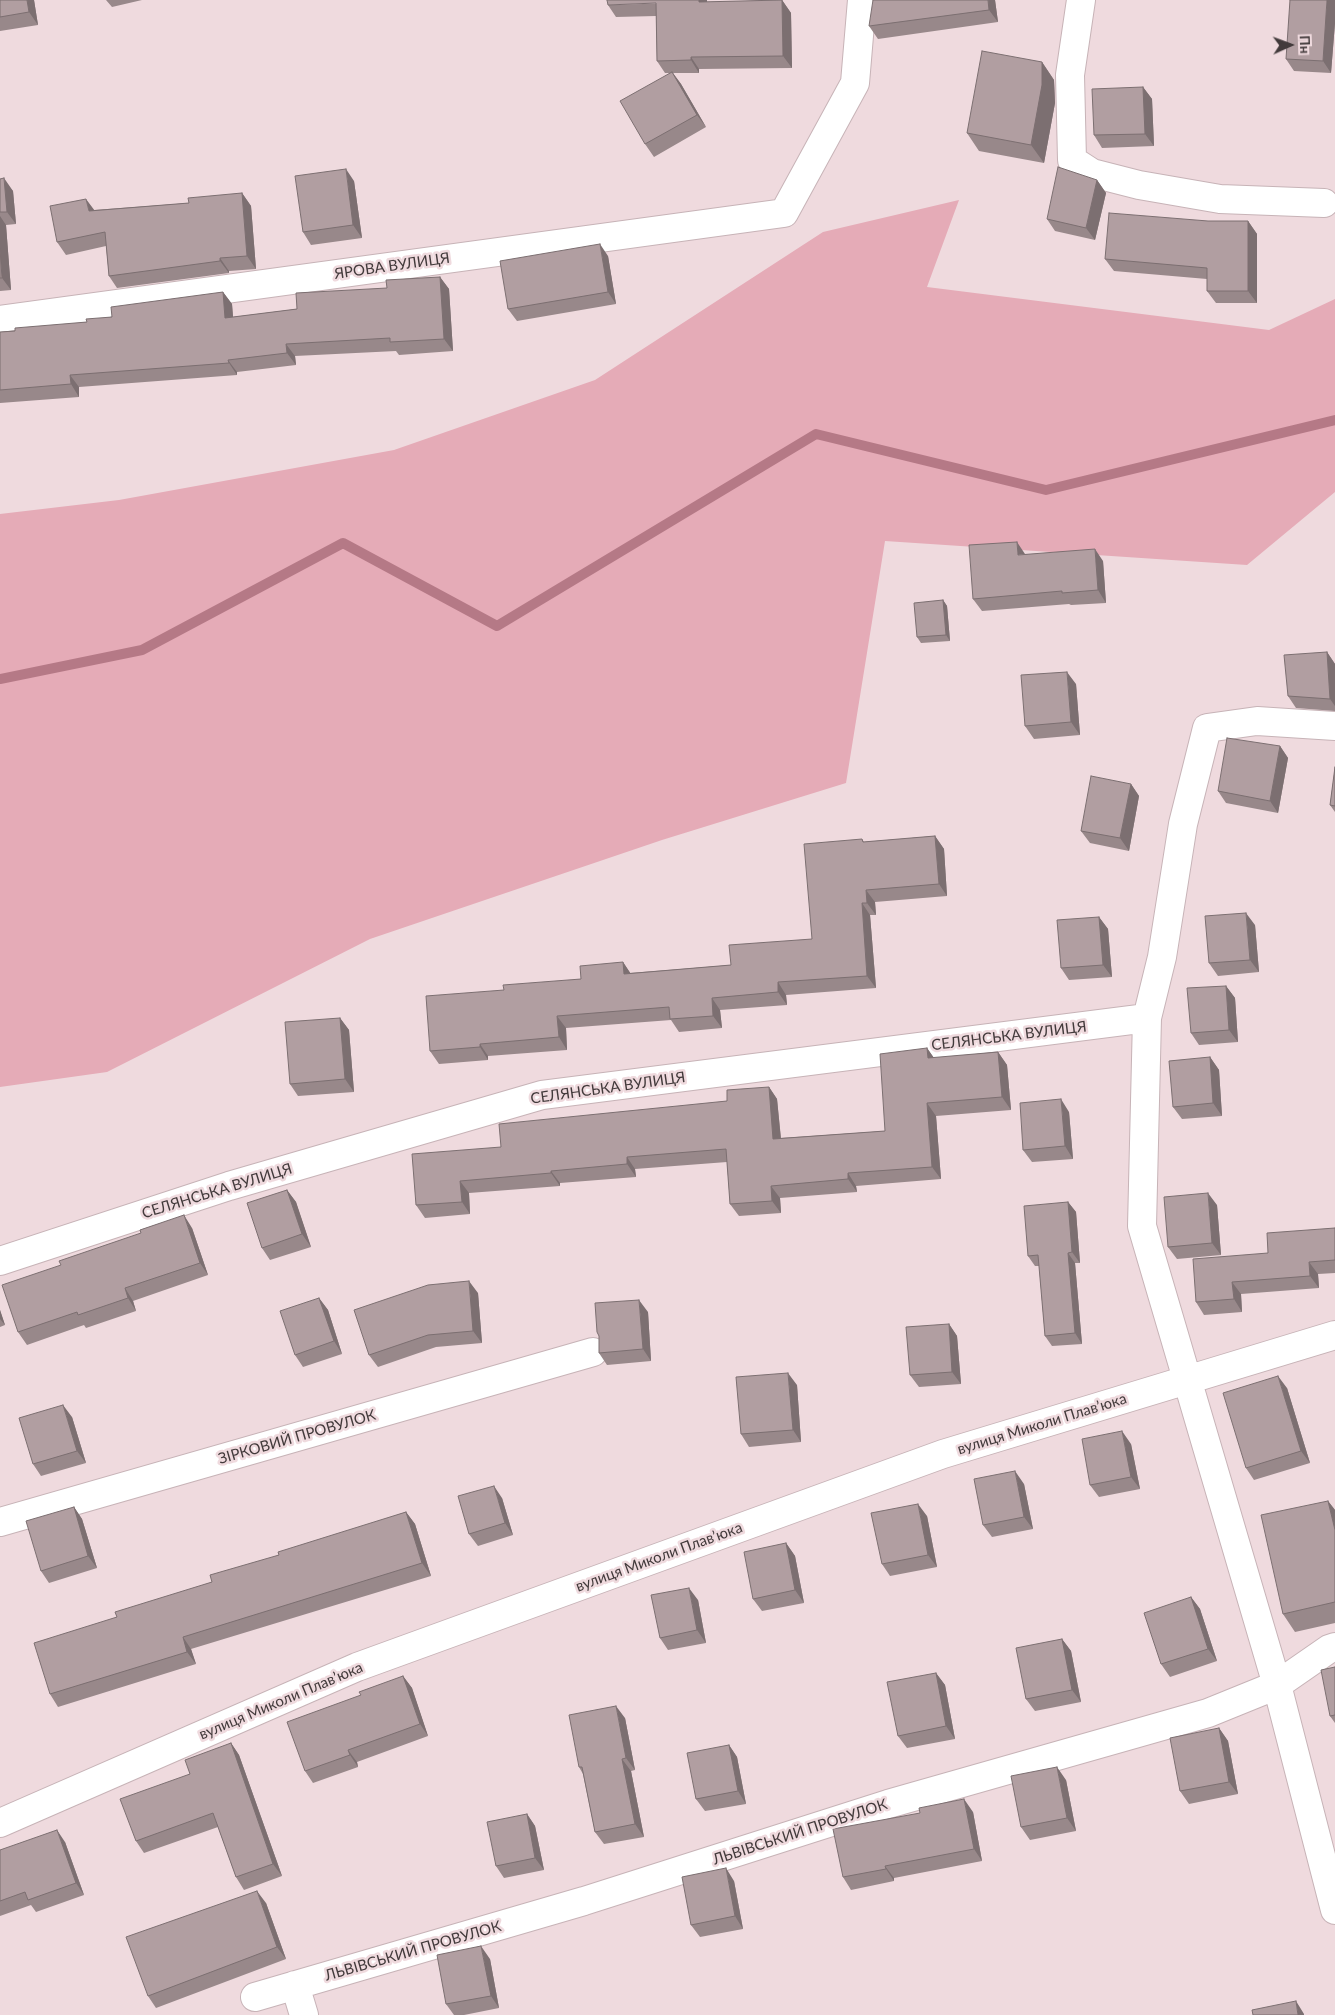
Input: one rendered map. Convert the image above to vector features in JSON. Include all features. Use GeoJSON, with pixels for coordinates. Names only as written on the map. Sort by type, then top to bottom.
{"type":"FeatureCollection","features":[{"type":"Feature","properties":{"kind":"street","name":"ЯРОВА ВУЛИЦЯ"},"geometry":{"type":"LineString","coordinates":[[0,320],[784,213],[855,83],[862,0]]}},
{"type":"Feature","properties":{"kind":"street"},"geometry":{"type":"LineString","coordinates":[[1081,0],[1070,76],[1072,160],[1092,173],[1139,185],[1220,199],[1324,203]]}},
{"type":"Feature","properties":{"kind":"street"},"geometry":{"type":"LineString","coordinates":[[1335,726],[1257,721],[1207,728],[1183,824],[1162,957],[1147,1018],[1142,1226],[1277,1685],[1335,1910]]}},
{"type":"Feature","properties":{"kind":"street","name":"СЕЛЯНСЬКА ВУЛИЦЯ"},"geometry":{"type":"LineString","coordinates":[[0,1261],[229,1186],[542,1095],[1147,1018]]}},
{"type":"Feature","properties":{"kind":"street","name":"вулиця Миколи Плавʼюка"},"geometry":{"type":"LineString","coordinates":[[0,1823],[357,1667],[943,1454],[1335,1335]]}},
{"type":"Feature","properties":{"kind":"street","name":"ЗІРКОВИЙ ПРОВУЛОК"},"geometry":{"type":"LineString","coordinates":[[0,1522],[593,1352]]}},
{"type":"Feature","properties":{"kind":"street","name":"ЛЬВІВСЬКИЙ ПРОВУЛОК"},"geometry":{"type":"LineString","coordinates":[[255,1997],[584,1901],[888,1804],[1208,1713],[1277,1685],[1329,1649],[1335,1647]]}},
{"type":"Feature","properties":{"kind":"street"},"geometry":{"type":"LineString","coordinates":[[295,1985],[304,2015]]}},
{"type":"Feature","properties":{"kind":"shaded area"},"geometry":{"type":"Polygon","coordinates":[[[959,200],[927,287],[1269,330],[1335,299],[1335,492],[1247,565],[885,541],[846,783],[662,840],[370,939],[107,1072],[0,1087],[0,514],[119,500],[394,450],[595,380],[823,232],[959,200]]]}},
{"type":"Feature","properties":{"kind":"building"},"geometry":{"type":"Polygon","coordinates":[[[0,0],[27,0],[29,12],[0,17],[0,0]]]}},
{"type":"Feature","properties":{"kind":"building"},"geometry":{"type":"Polygon","coordinates":[[[607,0],[699,0],[699,2],[782,0],[783,56],[691,57],[691,60],[657,61],[656,3],[608,5],[607,0]]]}},
{"type":"Feature","properties":{"kind":"building"},"geometry":{"type":"Polygon","coordinates":[[[873,0],[988,0],[989,10],[869,26],[873,0]]]}},
{"type":"Feature","properties":{"kind":"building"},"geometry":{"type":"Polygon","coordinates":[[[1290,0],[1327,0],[1323,61],[1286,59],[1290,0]]]}},
{"type":"Feature","properties":{"kind":"building"},"geometry":{"type":"Polygon","coordinates":[[[982,51],[1042,62],[1042,85],[1031,145],[967,133],[982,51]]]}},
{"type":"Feature","properties":{"kind":"building"},"geometry":{"type":"Polygon","coordinates":[[[672,72],[697,115],[645,144],[620,101],[672,72]]]}},
{"type":"Feature","properties":{"kind":"building"},"geometry":{"type":"Polygon","coordinates":[[[1143,87],[1145,134],[1094,135],[1092,89],[1143,87]]]}},
{"type":"Feature","properties":{"kind":"building"},"geometry":{"type":"Polygon","coordinates":[[[1058,167],[1097,180],[1086,228],[1047,219],[1058,167]]]}},
{"type":"Feature","properties":{"kind":"building"},"geometry":{"type":"Polygon","coordinates":[[[346,169],[353,225],[303,232],[295,176],[346,169]]]}},
{"type":"Feature","properties":{"kind":"building"},"geometry":{"type":"Polygon","coordinates":[[[4,178],[7,212],[0,212],[0,179],[4,178]]]}},
{"type":"Feature","properties":{"kind":"building"},"geometry":{"type":"Polygon","coordinates":[[[242,193],[247,256],[220,258],[220,261],[109,276],[105,232],[57,242],[50,206],[86,199],[89,211],[189,203],[188,198],[242,193]]]}},
{"type":"Feature","properties":{"kind":"building"},"geometry":{"type":"Polygon","coordinates":[[[1109,213],[1208,221],[1248,221],[1248,291],[1207,291],[1207,268],[1105,259],[1109,213]]]}},
{"type":"Feature","properties":{"kind":"building"},"geometry":{"type":"Polygon","coordinates":[[[600,244],[608,292],[508,309],[500,261],[600,244]]]}},
{"type":"Feature","properties":{"kind":"building"},"geometry":{"type":"Polygon","coordinates":[[[0,249],[2,278],[0,278],[0,249]]]}},
{"type":"Feature","properties":{"kind":"building"},"geometry":{"type":"Polygon","coordinates":[[[440,277],[444,339],[390,342],[390,338],[286,344],[287,353],[228,360],[229,363],[70,375],[71,384],[0,390],[0,332],[15,331],[15,328],[87,322],[86,319],[112,317],[111,307],[223,292],[225,318],[297,309],[296,293],[387,288],[386,280],[440,277]]]}},
{"type":"Feature","properties":{"kind":"building"},"geometry":{"type":"Polygon","coordinates":[[[1017,542],[1018,555],[1095,549],[1098,590],[1062,593],[1062,591],[973,599],[969,545],[1017,542]]]}},
{"type":"Feature","properties":{"kind":"building"},"geometry":{"type":"Polygon","coordinates":[[[943,600],[946,635],[917,637],[914,603],[943,600]]]}},
{"type":"Feature","properties":{"kind":"building"},"geometry":{"type":"Polygon","coordinates":[[[1327,652],[1330,699],[1288,696],[1284,655],[1327,652]]]}},
{"type":"Feature","properties":{"kind":"building"},"geometry":{"type":"Polygon","coordinates":[[[1067,672],[1071,722],[1025,726],[1021,675],[1067,672]]]}},
{"type":"Feature","properties":{"kind":"building"},"geometry":{"type":"Polygon","coordinates":[[[1227,738],[1280,746],[1270,801],[1218,791],[1227,738]]]}},
{"type":"Feature","properties":{"kind":"building"},"geometry":{"type":"Polygon","coordinates":[[[1335,767],[1335,806],[1330,805],[1335,767]]]}},
{"type":"Feature","properties":{"kind":"building"},"geometry":{"type":"Polygon","coordinates":[[[1091,776],[1131,784],[1120,838],[1081,831],[1091,776]]]}},
{"type":"Feature","properties":{"kind":"building"},"geometry":{"type":"Polygon","coordinates":[[[935,836],[939,884],[866,890],[867,903],[862,903],[867,976],[778,982],[778,992],[712,998],[713,1016],[670,1019],[669,1007],[557,1016],[559,1037],[480,1044],[480,1047],[430,1051],[426,996],[504,990],[503,985],[581,979],[580,966],[623,962],[624,974],[731,965],[729,945],[812,939],[804,844],[862,839],[863,842],[935,836]]]}},
{"type":"Feature","properties":{"kind":"building"},"geometry":{"type":"Polygon","coordinates":[[[1246,913],[1250,960],[1209,963],[1205,916],[1246,913]]]}},
{"type":"Feature","properties":{"kind":"building"},"geometry":{"type":"Polygon","coordinates":[[[1099,917],[1103,965],[1061,968],[1057,920],[1099,917]]]}},
{"type":"Feature","properties":{"kind":"building"},"geometry":{"type":"Polygon","coordinates":[[[1226,986],[1229,1030],[1191,1033],[1187,988],[1226,986]]]}},
{"type":"Feature","properties":{"kind":"building"},"geometry":{"type":"Polygon","coordinates":[[[340,1018],[345,1079],[290,1084],[285,1022],[340,1018]]]}},
{"type":"Feature","properties":{"kind":"building"},"geometry":{"type":"Polygon","coordinates":[[[927,1048],[928,1058],[998,1052],[1002,1097],[927,1103],[932,1167],[848,1173],[848,1179],[771,1186],[772,1201],[730,1204],[726,1149],[627,1157],[627,1164],[460,1181],[462,1202],[416,1205],[412,1154],[501,1147],[499,1124],[727,1101],[727,1090],[769,1087],[773,1139],[885,1131],[880,1054],[927,1048]]]}},
{"type":"Feature","properties":{"kind":"building"},"geometry":{"type":"Polygon","coordinates":[[[1210,1057],[1213,1103],[1173,1107],[1169,1061],[1210,1057]]]}},
{"type":"Feature","properties":{"kind":"building"},"geometry":{"type":"Polygon","coordinates":[[[1061,1099],[1065,1146],[1023,1150],[1020,1103],[1061,1099]]]}},
{"type":"Feature","properties":{"kind":"building"},"geometry":{"type":"Polygon","coordinates":[[[287,1190],[302,1234],[262,1248],[247,1203],[287,1190]]]}},
{"type":"Feature","properties":{"kind":"building"},"geometry":{"type":"Polygon","coordinates":[[[1208,1193],[1212,1243],[1168,1247],[1164,1197],[1208,1193]]]}},
{"type":"Feature","properties":{"kind":"building"},"geometry":{"type":"Polygon","coordinates":[[[1068,1202],[1072,1252],[1068,1253],[1075,1333],[1045,1336],[1038,1255],[1028,1256],[1024,1206],[1068,1202]]]}},
{"type":"Feature","properties":{"kind":"building"},"geometry":{"type":"Polygon","coordinates":[[[184,1215],[200,1263],[125,1288],[128,1298],[78,1315],[77,1312],[18,1332],[2,1285],[61,1265],[59,1261],[141,1233],[140,1230],[184,1215]]]}},
{"type":"Feature","properties":{"kind":"building"},"geometry":{"type":"Polygon","coordinates":[[[1335,1228],[1335,1260],[1309,1262],[1310,1276],[1232,1282],[1234,1299],[1196,1302],[1193,1259],[1268,1253],[1267,1233],[1335,1228]]]}},
{"type":"Feature","properties":{"kind":"building"},"geometry":{"type":"Polygon","coordinates":[[[469,1281],[473,1331],[428,1335],[369,1355],[354,1310],[428,1285],[469,1281]]]}},
{"type":"Feature","properties":{"kind":"building"},"geometry":{"type":"Polygon","coordinates":[[[319,1298],[334,1341],[295,1355],[280,1311],[319,1298]]]}},
{"type":"Feature","properties":{"kind":"building"},"geometry":{"type":"Polygon","coordinates":[[[639,1300],[643,1349],[599,1353],[595,1303],[639,1300]]]}},
{"type":"Feature","properties":{"kind":"building"},"geometry":{"type":"Polygon","coordinates":[[[949,1324],[952,1372],[910,1375],[906,1327],[949,1324]]]}},
{"type":"Feature","properties":{"kind":"building"},"geometry":{"type":"Polygon","coordinates":[[[788,1373],[793,1430],[741,1434],[736,1377],[788,1373]]]}},
{"type":"Feature","properties":{"kind":"building"},"geometry":{"type":"Polygon","coordinates":[[[1278,1376],[1301,1451],[1246,1468],[1223,1393],[1278,1376]]]}},
{"type":"Feature","properties":{"kind":"building"},"geometry":{"type":"Polygon","coordinates":[[[63,1405],[77,1451],[33,1464],[19,1418],[63,1405]]]}},
{"type":"Feature","properties":{"kind":"building"},"geometry":{"type":"Polygon","coordinates":[[[1122,1431],[1131,1477],[1090,1485],[1082,1439],[1122,1431]]]}},
{"type":"Feature","properties":{"kind":"building"},"geometry":{"type":"Polygon","coordinates":[[[1015,1471],[1024,1517],[983,1525],[974,1479],[1015,1471]]]}},
{"type":"Feature","properties":{"kind":"building"},"geometry":{"type":"Polygon","coordinates":[[[494,1486],[505,1523],[469,1534],[458,1496],[494,1486]]]}},
{"type":"Feature","properties":{"kind":"building"},"geometry":{"type":"Polygon","coordinates":[[[1328,1501],[1335,1530],[1335,1602],[1283,1614],[1261,1515],[1328,1501]]]}},
{"type":"Feature","properties":{"kind":"building"},"geometry":{"type":"Polygon","coordinates":[[[918,1504],[928,1555],[882,1564],[871,1513],[918,1504]]]}},
{"type":"Feature","properties":{"kind":"building"},"geometry":{"type":"Polygon","coordinates":[[[74,1507],[88,1556],[41,1571],[26,1521],[74,1507]]]}},
{"type":"Feature","properties":{"kind":"building"},"geometry":{"type":"Polygon","coordinates":[[[406,1512],[422,1563],[183,1637],[187,1652],[50,1694],[34,1643],[117,1617],[115,1612],[212,1582],[210,1575],[279,1555],[278,1552],[406,1512]]]}},
{"type":"Feature","properties":{"kind":"building"},"geometry":{"type":"Polygon","coordinates":[[[786,1543],[795,1590],[753,1599],[744,1552],[786,1543]]]}},
{"type":"Feature","properties":{"kind":"building"},"geometry":{"type":"Polygon","coordinates":[[[689,1588],[697,1630],[660,1638],[651,1595],[689,1588]]]}},
{"type":"Feature","properties":{"kind":"building"},"geometry":{"type":"Polygon","coordinates":[[[1191,1597],[1208,1649],[1161,1664],[1144,1613],[1191,1597]]]}},
{"type":"Feature","properties":{"kind":"building"},"geometry":{"type":"Polygon","coordinates":[[[1062,1639],[1072,1690],[1026,1699],[1016,1648],[1062,1639]]]}},
{"type":"Feature","properties":{"kind":"building"},"geometry":{"type":"Polygon","coordinates":[[[1335,1667],[1335,1715],[1330,1716],[1321,1670],[1335,1667]]]}},
{"type":"Feature","properties":{"kind":"building"},"geometry":{"type":"Polygon","coordinates":[[[936,1673],[946,1726],[898,1736],[887,1682],[936,1673]]]}},
{"type":"Feature","properties":{"kind":"building"},"geometry":{"type":"Polygon","coordinates":[[[403,1676],[420,1724],[348,1750],[350,1755],[305,1771],[287,1722],[361,1695],[359,1692],[403,1676]]]}},
{"type":"Feature","properties":{"kind":"building"},"geometry":{"type":"Polygon","coordinates":[[[616,1706],[626,1758],[622,1759],[635,1824],[595,1832],[582,1767],[579,1767],[569,1715],[616,1706]]]}},
{"type":"Feature","properties":{"kind":"building"},"geometry":{"type":"Polygon","coordinates":[[[1219,1728],[1229,1782],[1180,1791],[1170,1738],[1219,1728]]]}},
{"type":"Feature","properties":{"kind":"building"},"geometry":{"type":"Polygon","coordinates":[[[231,1743],[273,1864],[236,1877],[213,1813],[136,1841],[120,1799],[190,1774],[185,1760],[231,1743]]]}},
{"type":"Feature","properties":{"kind":"building"},"geometry":{"type":"Polygon","coordinates":[[[729,1745],[738,1791],[696,1799],[687,1753],[729,1745]]]}},
{"type":"Feature","properties":{"kind":"building"},"geometry":{"type":"Polygon","coordinates":[[[1057,1767],[1067,1818],[1021,1827],[1011,1776],[1057,1767]]]}},
{"type":"Feature","properties":{"kind":"building"},"geometry":{"type":"Polygon","coordinates":[[[964,1799],[974,1849],[885,1866],[886,1869],[843,1877],[833,1829],[920,1813],[919,1808],[964,1799]]]}},
{"type":"Feature","properties":{"kind":"building"},"geometry":{"type":"Polygon","coordinates":[[[527,1814],[535,1858],[496,1866],[487,1822],[527,1814]]]}},
{"type":"Feature","properties":{"kind":"building"},"geometry":{"type":"Polygon","coordinates":[[[57,1830],[76,1883],[28,1900],[25,1892],[0,1901],[0,1850],[57,1830]]]}},
{"type":"Feature","properties":{"kind":"building"},"geometry":{"type":"Polygon","coordinates":[[[726,1868],[735,1916],[691,1925],[682,1877],[726,1868]]]}},
{"type":"Feature","properties":{"kind":"building"},"geometry":{"type":"Polygon","coordinates":[[[257,1891],[277,1947],[148,1996],[126,1937],[257,1891]]]}},
{"type":"Feature","properties":{"kind":"building"},"geometry":{"type":"Polygon","coordinates":[[[481,1946],[491,1996],[446,2004],[437,1955],[481,1946]]]}},
{"type":"Feature","properties":{"kind":"building"},"geometry":{"type":"Polygon","coordinates":[[[1296,2001],[1298,2015],[1253,2015],[1252,2010],[1296,2001]]]}},
{"type":"Feature","properties":{"kind":"waterway"},"geometry":{"type":"LineString","coordinates":[[0,679],[142,650],[343,543],[497,626],[816,434],[1046,490],[1335,420]]}}]}
